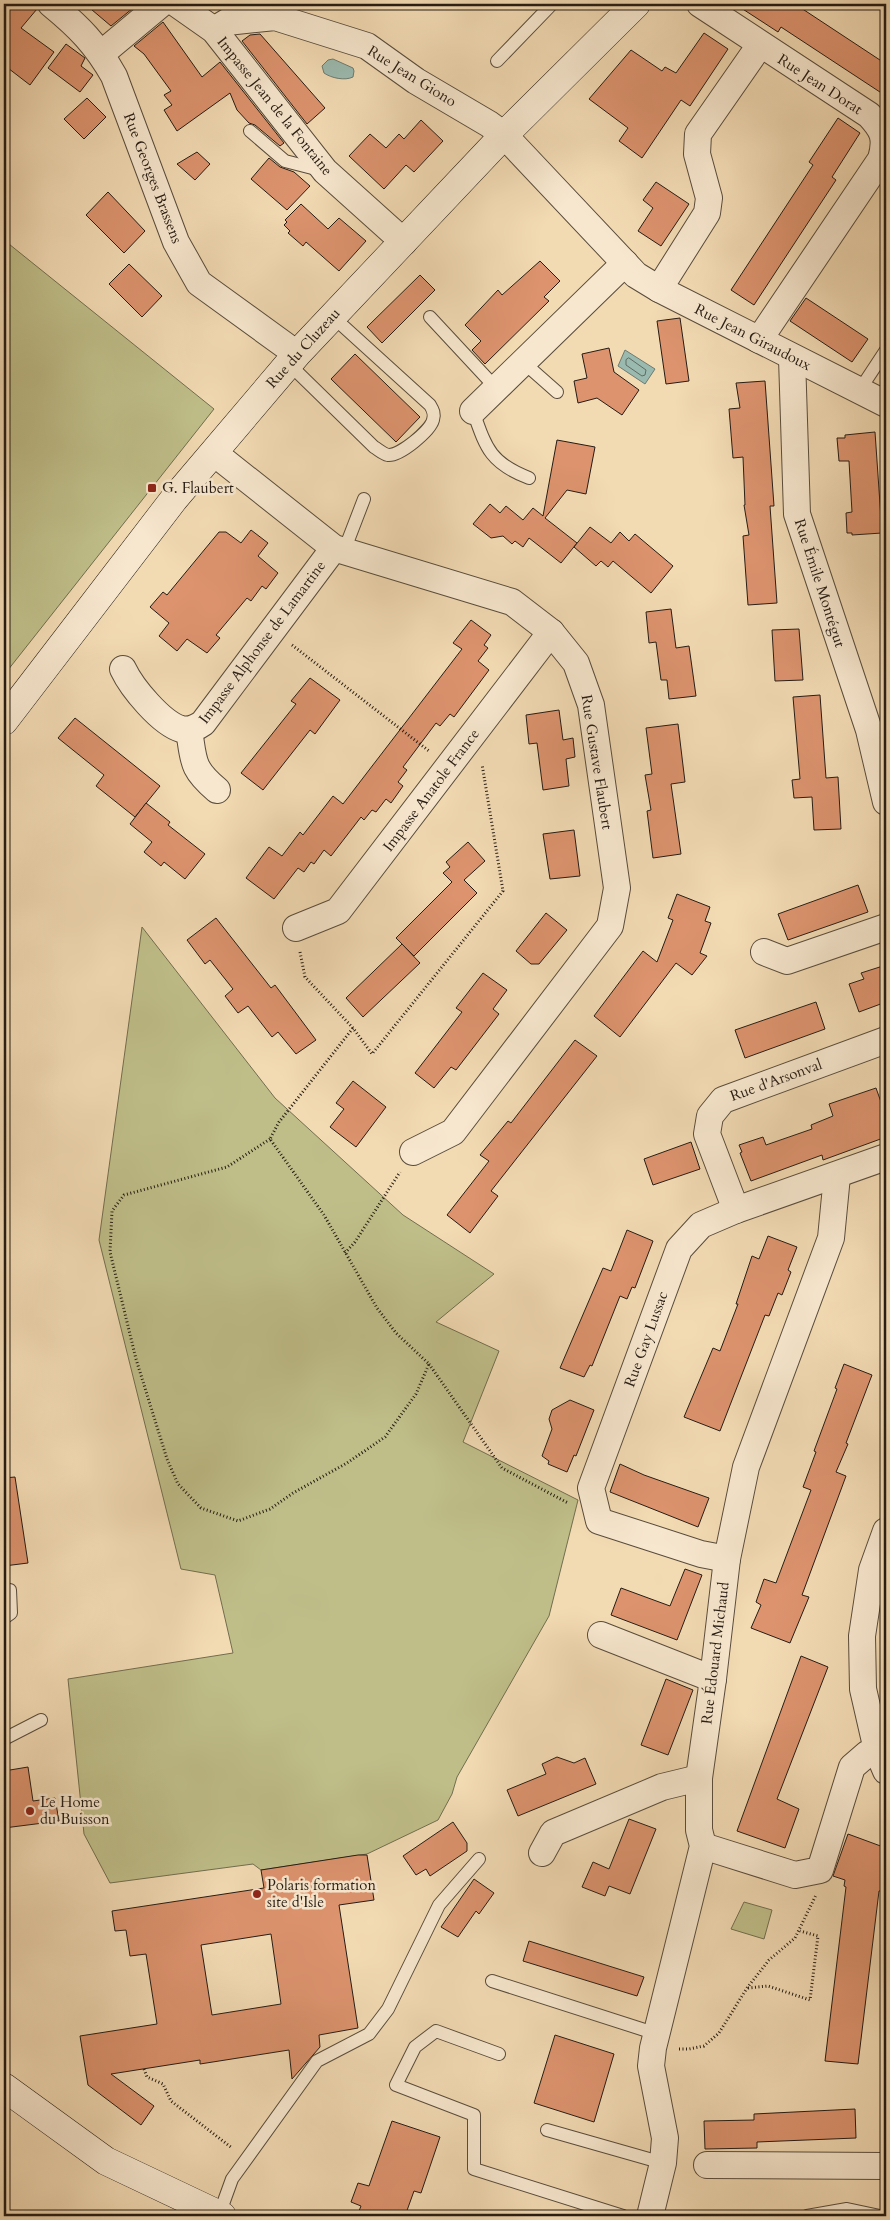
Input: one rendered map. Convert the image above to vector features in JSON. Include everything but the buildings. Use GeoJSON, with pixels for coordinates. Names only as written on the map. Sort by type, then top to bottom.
{"type":"FeatureCollection","features":[{"type":"Feature","properties":{"kind":"main road","name":"Rue du Cluzeau"},"geometry":{"type":"LineString","coordinates":[[4,721],[174,499],[293,359],[504,135],[636,4]]}},
{"type":"Feature","properties":{"kind":"main road"},"geometry":{"type":"LineString","coordinates":[[4,2087],[106,2161],[220,2215]]}},
{"type":"Feature","properties":{"kind":"street","name":"Rue Georges Brassens"},"geometry":{"type":"LineString","coordinates":[[51,4],[80,29],[101,54],[114,76],[176,242],[199,283],[293,359]]}},
{"type":"Feature","properties":{"kind":"street"},"geometry":{"type":"LineString","coordinates":[[101,54],[161,4]]}},
{"type":"Feature","properties":{"kind":"street"},"geometry":{"type":"LineString","coordinates":[[177,4],[214,30]]}},
{"type":"Feature","properties":{"kind":"street","name":"Rue Jean Dorat"},"geometry":{"type":"LineString","coordinates":[[700,4],[869,115],[880,127],[884,148],[880,159],[759,340]]}},
{"type":"Feature","properties":{"kind":"street","name":"Rue Jean Giono"},"geometry":{"type":"LineString","coordinates":[[214,30],[227,22],[274,17],[367,46],[416,81],[489,124],[504,135]]}},
{"type":"Feature","properties":{"kind":"street","name":"Impasse Jean de la Fontaine"},"geometry":{"type":"LineString","coordinates":[[214,30],[325,171],[404,242]]}},
{"type":"Feature","properties":{"kind":"street"},"geometry":{"type":"LineString","coordinates":[[658,290],[707,213],[709,198],[697,154],[698,134],[760,45]]}},
{"type":"Feature","properties":{"kind":"street","name":"Rue Jean Giraudoux"},"geometry":{"type":"LineString","coordinates":[[504,135],[636,275],[658,290],[886,404]]}},
{"type":"Feature","properties":{"kind":"street"},"geometry":{"type":"LineString","coordinates":[[473,411],[625,263]]}},
{"type":"Feature","properties":{"kind":"street","name":"Rue Émile Montégut"},"geometry":{"type":"LineString","coordinates":[[792,358],[797,514],[869,730],[886,802]]}},
{"type":"Feature","properties":{"kind":"street","name":"Rue Gustave Flaubert"},"geometry":{"type":"LineString","coordinates":[[214,452],[339,550],[512,602],[551,632],[576,662],[591,705],[617,888],[610,926],[453,1132],[413,1152]]}},
{"type":"Feature","properties":{"kind":"street","name":"Impasse Alphonse de Lamartine"},"geometry":{"type":"LineString","coordinates":[[123,669],[130,685],[173,725],[189,730],[196,728],[203,723],[272,630],[339,550]]}},
{"type":"Feature","properties":{"kind":"street","name":"Impasse Anatole France"},"geometry":{"type":"LineString","coordinates":[[296,928],[338,911],[450,767],[551,632]]}},
{"type":"Feature","properties":{"kind":"street"},"geometry":{"type":"LineString","coordinates":[[189,730],[194,764],[200,776],[217,790]]}},
{"type":"Feature","properties":{"kind":"street"},"geometry":{"type":"LineString","coordinates":[[764,952],[787,961],[886,927]]}},
{"type":"Feature","properties":{"kind":"street","name":"Rue d'Arsonval"},"geometry":{"type":"LineString","coordinates":[[736,1210],[707,1134],[710,1116],[723,1100],[886,1040]]}},
{"type":"Feature","properties":{"kind":"street","name":"Rue Gay Lussac"},"geometry":{"type":"LineString","coordinates":[[599,1520],[591,1488],[679,1249],[701,1225],[736,1210],[886,1158]]}},
{"type":"Feature","properties":{"kind":"street","name":"Rue Édouard Michaud"},"geometry":{"type":"LineString","coordinates":[[664,2150],[651,2066],[655,2041],[703,1846],[699,1830],[699,1778],[727,1559],[746,1467],[831,1238],[837,1176]]}},
{"type":"Feature","properties":{"kind":"street"},"geometry":{"type":"LineString","coordinates":[[599,1520],[701,1554],[727,1559]]}},
{"type":"Feature","properties":{"kind":"street"},"geometry":{"type":"LineString","coordinates":[[882,1760],[863,1689],[862,1636],[872,1570],[886,1531]]}},
{"type":"Feature","properties":{"kind":"street"},"geometry":{"type":"LineString","coordinates":[[601,1635],[713,1679]]}},
{"type":"Feature","properties":{"kind":"street"},"geometry":{"type":"LineString","coordinates":[[703,1846],[795,1875],[820,1870],[852,1767],[867,1754],[882,1760]]}},
{"type":"Feature","properties":{"kind":"street"},"geometry":{"type":"LineString","coordinates":[[542,1853],[552,1833],[662,1787],[699,1778]]}},
{"type":"Feature","properties":{"kind":"street"},"geometry":{"type":"LineString","coordinates":[[650,2216],[664,2150]]}},
{"type":"Feature","properties":{"kind":"street"},"geometry":{"type":"LineString","coordinates":[[707,2165],[886,2166]]}},
{"type":"Feature","properties":{"kind":"lane"},"geometry":{"type":"LineString","coordinates":[[497,61],[552,4]]}},
{"type":"Feature","properties":{"kind":"lane"},"geometry":{"type":"LineString","coordinates":[[250,131],[285,161],[325,171]]}},
{"type":"Feature","properties":{"kind":"lane"},"geometry":{"type":"LineString","coordinates":[[293,359],[374,447],[384,454],[389,455],[401,452],[429,428],[433,421],[434,413],[430,405],[332,316]]}},
{"type":"Feature","properties":{"kind":"lane"},"geometry":{"type":"LineString","coordinates":[[430,317],[496,388]]}},
{"type":"Feature","properties":{"kind":"lane"},"geometry":{"type":"LineString","coordinates":[[859,391],[886,350]]}},
{"type":"Feature","properties":{"kind":"lane"},"geometry":{"type":"LineString","coordinates":[[523,362],[557,392]]}},
{"type":"Feature","properties":{"kind":"lane"},"geometry":{"type":"LineString","coordinates":[[473,411],[489,449],[497,461],[510,471],[529,478]]}},
{"type":"Feature","properties":{"kind":"lane"},"geometry":{"type":"LineString","coordinates":[[339,550],[364,499]]}},
{"type":"Feature","properties":{"kind":"lane"},"geometry":{"type":"LineString","coordinates":[[4,1618],[12,1613],[10,1590]]}},
{"type":"Feature","properties":{"kind":"lane"},"geometry":{"type":"LineString","coordinates":[[4,1739],[41,1720]]}},
{"type":"Feature","properties":{"kind":"lane"},"geometry":{"type":"LineString","coordinates":[[220,2215],[232,2179],[317,2062],[369,2034],[388,2009],[439,1905],[479,1859]]}},
{"type":"Feature","properties":{"kind":"lane"},"geometry":{"type":"LineString","coordinates":[[492,1981],[655,2041]]}},
{"type":"Feature","properties":{"kind":"lane"},"geometry":{"type":"LineString","coordinates":[[500,2054],[436,2031],[415,2046],[396,2085],[474,2114],[474,2169],[623,2216]]}},
{"type":"Feature","properties":{"kind":"lane"},"geometry":{"type":"LineString","coordinates":[[547,2130],[664,2150]]}},
{"type":"Feature","properties":{"kind":"lane"},"geometry":{"type":"LineString","coordinates":[[807,2216],[846,2209],[880,2216]]}},
{"type":"Feature","properties":{"kind":"path"},"geometry":{"type":"LineString","coordinates":[[272,630],[450,767]]}},
{"type":"Feature","properties":{"kind":"path"},"geometry":{"type":"LineString","coordinates":[[296,928],[305,977],[353,1028],[372,1054],[503,891],[476,731]]}},
{"type":"Feature","properties":{"kind":"path"},"geometry":{"type":"LineString","coordinates":[[353,1028],[279,1122],[270,1139],[227,1167],[124,1195],[112,1211],[110,1252],[136,1359],[167,1459],[178,1484],[201,1508],[238,1521],[270,1508],[348,1463],[385,1437],[416,1394],[429,1364]]}},
{"type":"Feature","properties":{"kind":"path"},"geometry":{"type":"LineString","coordinates":[[270,1139],[324,1215],[377,1308],[396,1333],[429,1364],[502,1468],[599,1520]]}},
{"type":"Feature","properties":{"kind":"path"},"geometry":{"type":"LineString","coordinates":[[345,1254],[355,1242],[413,1152]]}},
{"type":"Feature","properties":{"kind":"path"},"geometry":{"type":"LineString","coordinates":[[655,2041],[689,2049],[704,2046],[720,2033],[747,1988],[768,1960],[795,1938],[800,1930],[816,1900],[820,1870]]}},
{"type":"Feature","properties":{"kind":"path"},"geometry":{"type":"LineString","coordinates":[[747,1988],[768,1986],[810,2000],[818,1936],[800,1930]]}},
{"type":"Feature","properties":{"kind":"path"},"geometry":{"type":"LineString","coordinates":[[144,2069],[147,2077],[163,2084],[171,2101],[228,2146],[248,2158]]}},
{"type":"Feature","properties":{"kind":"shaded area"},"geometry":{"type":"Polygon","coordinates":[[[4,240],[214,409],[4,675],[4,240]]]}},
{"type":"Feature","properties":{"kind":"shaded area"},"geometry":{"type":"Polygon","coordinates":[[[142,927],[275,1098],[403,1215],[494,1274],[436,1322],[499,1351],[463,1442],[578,1500],[549,1616],[457,1777],[452,1794],[438,1820],[367,1854],[261,1870],[253,1864],[110,1883],[84,1834],[68,1679],[233,1653],[215,1575],[181,1569],[99,1240],[142,927]]]}},
{"type":"Feature","properties":{"kind":"shaded area"},"geometry":{"type":"Polygon","coordinates":[[[744,1902],[772,1910],[764,1939],[731,1929],[744,1902]]]}},
{"type":"Feature","properties":{"kind":"water"},"geometry":{"type":"Polygon","coordinates":[[[333,59],[353,68],[353,77],[346,79],[338,78],[324,73],[322,66],[328,60],[333,59]]]}},
{"type":"Feature","properties":{"kind":"water"},"geometry":{"type":"Polygon","coordinates":[[[625,350],[655,369],[645,384],[618,366],[625,350]]]}},
{"type":"Feature","properties":{"kind":"place","name":"G. Flaubert"},"geometry":{"type":"Point","coordinates":[152,488]}},
{"type":"Feature","properties":{"kind":"place","name":"Le Home du Buisson"},"geometry":{"type":"Point","coordinates":[30,1811]}},
{"type":"Feature","properties":{"kind":"place","name":"Polaris formation site d'Isle"},"geometry":{"type":"Point","coordinates":[257,1894]}}]}
